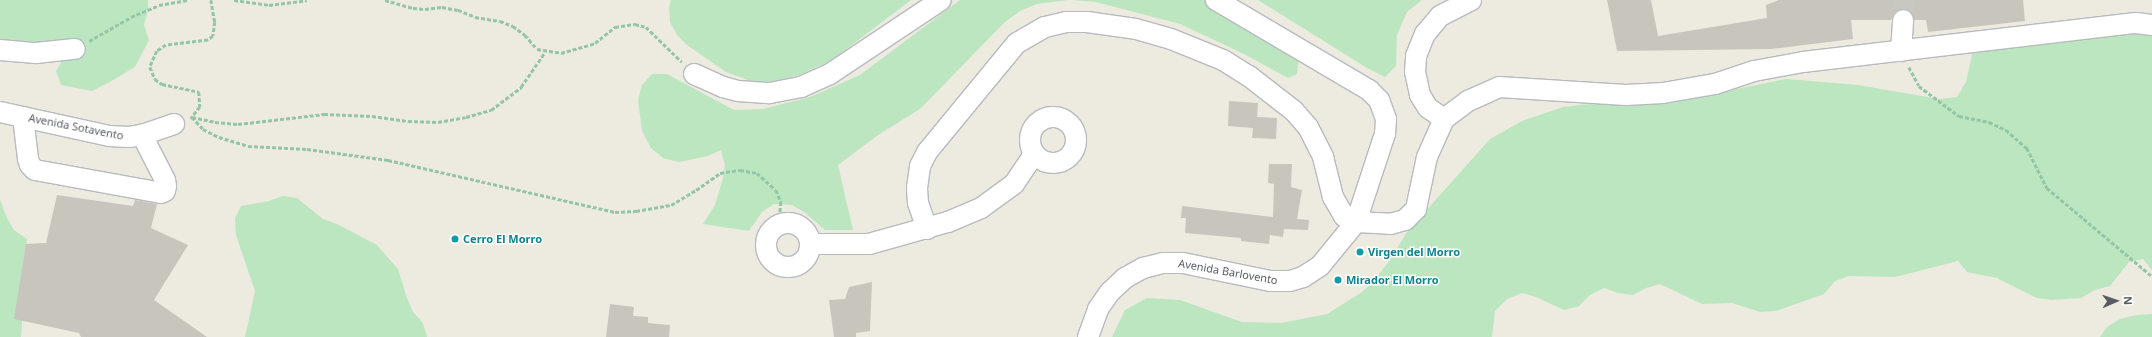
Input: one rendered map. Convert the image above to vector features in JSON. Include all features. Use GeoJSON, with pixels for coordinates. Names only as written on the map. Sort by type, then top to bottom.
{"type":"FeatureCollection","features":[{"type":"Feature","properties":{"kind":"street"},"geometry":{"type":"LineString","coordinates":[[694,74],[723,87],[738,90],[770,93],[801,87],[830,74],[941,0]]}},
{"type":"Feature","properties":{"kind":"street"},"geometry":{"type":"LineString","coordinates":[[1216,0],[1369,90],[1379,100],[1386,119],[1385,134],[1356,222]]}},
{"type":"Feature","properties":{"kind":"street"},"geometry":{"type":"LineString","coordinates":[[1444,119],[1428,108],[1420,95],[1416,79],[1416,56],[1425,34],[1434,22],[1440,16],[1471,0]]}},
{"type":"Feature","properties":{"kind":"street"},"geometry":{"type":"LineString","coordinates":[[1901,51],[1903,20]]}},
{"type":"Feature","properties":{"kind":"street"},"geometry":{"type":"LineString","coordinates":[[927,229],[918,203],[917,188],[920,166],[927,152],[1017,43],[1045,27],[1077,21],[1136,29],[1171,38],[1223,60],[1264,87],[1294,111],[1308,127],[1319,147],[1336,204],[1348,219],[1356,222],[1396,223],[1408,219],[1414,212],[1418,203],[1427,157],[1444,119],[1468,101],[1500,87],[1626,95],[1663,93],[1715,84],[1776,66],[2136,23],[2152,25]]}},
{"type":"Feature","properties":{"kind":"street"},"geometry":{"type":"LineString","coordinates":[[0,50],[36,53],[75,49]]}},
{"type":"Feature","properties":{"kind":"street","name":"Avenida Sotavento"},"geometry":{"type":"LineString","coordinates":[[0,112],[109,136],[142,136],[183,120]]}},
{"type":"Feature","properties":{"kind":"street"},"geometry":{"type":"LineString","coordinates":[[23,117],[28,159],[30,165],[35,170],[161,193],[165,191],[165,180],[142,136]]}},
{"type":"Feature","properties":{"kind":"street"},"geometry":{"type":"LineString","coordinates":[[810,244],[869,244],[927,229],[981,208],[1014,184],[1034,154]]}},
{"type":"Feature","properties":{"kind":"street","name":"Avenida Barlovento"},"geometry":{"type":"LineString","coordinates":[[1088,337],[1098,309],[1110,292],[1125,278],[1143,268],[1163,263],[1183,263],[1270,281],[1290,281],[1303,277],[1320,266],[1356,222]]}},
{"type":"Feature","properties":{"kind":"street"},"geometry":{"type":"LineString","coordinates":[[787,223],[799,227],[808,236],[810,244],[807,256],[798,265],[789,268],[780,266],[768,255],[766,246],[767,238],[772,230],[779,225],[787,223]]}},
{"type":"Feature","properties":{"kind":"path"},"geometry":{"type":"LineString","coordinates":[[75,49],[131,17],[159,5],[188,0]]}},
{"type":"Feature","properties":{"kind":"path"},"geometry":{"type":"LineString","coordinates":[[183,120],[200,107],[199,92],[162,84],[154,78],[150,67],[157,51],[166,45],[208,40],[213,36],[216,22],[211,0]]}},
{"type":"Feature","properties":{"kind":"path"},"geometry":{"type":"LineString","coordinates":[[234,0],[269,5],[307,0]]}},
{"type":"Feature","properties":{"kind":"path"},"geometry":{"type":"LineString","coordinates":[[385,0],[414,8],[442,8],[458,10],[475,18],[500,21],[514,26],[525,35],[536,49],[561,54],[595,43],[615,27],[635,24],[646,27],[694,74]]}},
{"type":"Feature","properties":{"kind":"path"},"geometry":{"type":"LineString","coordinates":[[1901,51],[1919,86],[1959,116],[1989,122],[2006,130],[2027,148],[2047,188],[2152,276]]}},
{"type":"Feature","properties":{"kind":"path"},"geometry":{"type":"LineString","coordinates":[[183,120],[238,124],[324,114],[372,116],[408,121],[438,122],[491,110],[521,87],[545,52]]}},
{"type":"Feature","properties":{"kind":"path"},"geometry":{"type":"LineString","coordinates":[[183,120],[219,137],[248,146],[307,149],[388,160],[615,212],[636,211],[671,205],[720,173],[740,170],[756,174],[776,190],[781,202],[779,225]]}},
{"type":"Feature","properties":{"kind":"green space"},"geometry":{"type":"Polygon","coordinates":[[[0,0],[148,0],[148,10],[144,25],[149,40],[135,67],[108,83],[92,91],[61,85],[56,71],[64,58],[0,41],[0,0]]]}},
{"type":"Feature","properties":{"kind":"green space"},"geometry":{"type":"Polygon","coordinates":[[[671,0],[911,0],[832,60],[799,75],[776,81],[756,83],[726,72],[687,45],[677,35],[670,22],[669,7],[671,0]]]}},
{"type":"Feature","properties":{"kind":"green space"},"geometry":{"type":"Polygon","coordinates":[[[960,0],[1068,0],[1037,4],[1020,11],[1005,22],[920,109],[878,135],[838,165],[853,230],[825,230],[804,212],[792,205],[774,204],[762,212],[749,231],[703,224],[715,205],[723,178],[725,166],[721,150],[708,156],[679,162],[663,158],[651,148],[642,131],[638,100],[642,85],[652,74],[667,74],[734,110],[763,109],[810,97],[860,75],[960,0]]]}},
{"type":"Feature","properties":{"kind":"green space"},"geometry":{"type":"Polygon","coordinates":[[[1071,0],[1207,0],[1299,57],[1297,74],[1288,78],[1244,54],[1180,24],[1096,2],[1071,0]]]}},
{"type":"Feature","properties":{"kind":"green space"},"geometry":{"type":"Polygon","coordinates":[[[1258,0],[1422,0],[1407,12],[1397,35],[1396,66],[1385,77],[1367,68],[1258,0]]]}},
{"type":"Feature","properties":{"kind":"green space"},"geometry":{"type":"Polygon","coordinates":[[[2152,33],[2152,270],[2143,259],[2129,262],[2110,286],[2095,290],[2081,298],[2051,300],[2037,298],[1997,278],[1967,272],[1958,261],[1895,277],[1849,276],[1835,281],[1824,294],[1776,311],[1760,312],[1732,303],[1702,304],[1660,284],[1646,288],[1633,295],[1618,293],[1604,288],[1590,295],[1579,306],[1564,310],[1536,297],[1522,293],[1507,299],[1495,311],[1492,337],[1112,337],[1125,310],[1147,298],[1180,300],[1242,322],[1281,323],[1327,314],[1369,286],[1388,263],[1407,232],[1490,139],[1522,121],[1563,107],[1640,98],[1692,98],[1786,79],[1858,85],[1939,99],[1957,97],[1966,82],[1976,36],[2152,33]]]}},
{"type":"Feature","properties":{"kind":"green space"},"geometry":{"type":"Polygon","coordinates":[[[283,196],[297,198],[323,219],[337,224],[377,245],[398,269],[407,298],[413,312],[423,323],[427,337],[245,337],[255,291],[236,235],[235,218],[241,206],[269,201],[283,196]]]}},
{"type":"Feature","properties":{"kind":"green space"},"geometry":{"type":"Polygon","coordinates":[[[0,200],[6,216],[14,230],[27,239],[21,337],[0,337],[0,200]]]}},
{"type":"Feature","properties":{"kind":"green space"},"geometry":{"type":"Polygon","coordinates":[[[2152,314],[2152,337],[2100,337],[2107,327],[2120,319],[2136,315],[2152,314]]]}},
{"type":"Feature","properties":{"kind":"building"},"geometry":{"type":"Polygon","coordinates":[[[1607,0],[1651,0],[1658,36],[1767,18],[1766,5],[1779,0],[2023,0],[2025,21],[1928,32],[1926,20],[1914,20],[1910,11],[1903,9],[1894,13],[1891,20],[1851,20],[1853,39],[1771,49],[1617,51],[1607,0]]]}},
{"type":"Feature","properties":{"kind":"building"},"geometry":{"type":"Polygon","coordinates":[[[1229,101],[1258,103],[1257,117],[1277,118],[1276,139],[1252,138],[1253,128],[1228,126],[1229,101]]]}},
{"type":"Feature","properties":{"kind":"building"},"geometry":{"type":"Polygon","coordinates":[[[1269,164],[1292,164],[1291,187],[1302,190],[1297,219],[1309,220],[1308,230],[1284,229],[1283,237],[1270,235],[1269,244],[1241,241],[1241,238],[1185,233],[1186,218],[1181,218],[1182,206],[1273,217],[1274,184],[1268,183],[1269,164]]]}},
{"type":"Feature","properties":{"kind":"building"},"geometry":{"type":"Polygon","coordinates":[[[57,195],[133,206],[135,200],[157,204],[151,228],[188,245],[154,300],[207,337],[81,337],[79,333],[14,319],[26,244],[46,243],[57,195]]]}},
{"type":"Feature","properties":{"kind":"building"},"geometry":{"type":"Polygon","coordinates":[[[872,282],[870,331],[856,333],[856,337],[834,337],[829,300],[845,299],[849,287],[872,282]]]}},
{"type":"Feature","properties":{"kind":"building"},"geometry":{"type":"Polygon","coordinates":[[[610,304],[634,307],[633,316],[648,317],[648,323],[670,325],[669,337],[606,337],[610,304]]]}},
{"type":"Feature","properties":{"kind":"tunnel"},"geometry":{"type":"LineString","coordinates":[[1903,20],[1905,0]]}},
{"type":"Feature","properties":{"kind":"place","name":"Cerro El Morro"},"geometry":{"type":"Point","coordinates":[455,239]}},
{"type":"Feature","properties":{"kind":"place","name":"Virgen del Morro"},"geometry":{"type":"Point","coordinates":[1360,252]}},
{"type":"Feature","properties":{"kind":"place","name":"Mirador El Morro"},"geometry":{"type":"Point","coordinates":[1338,280]}}]}
